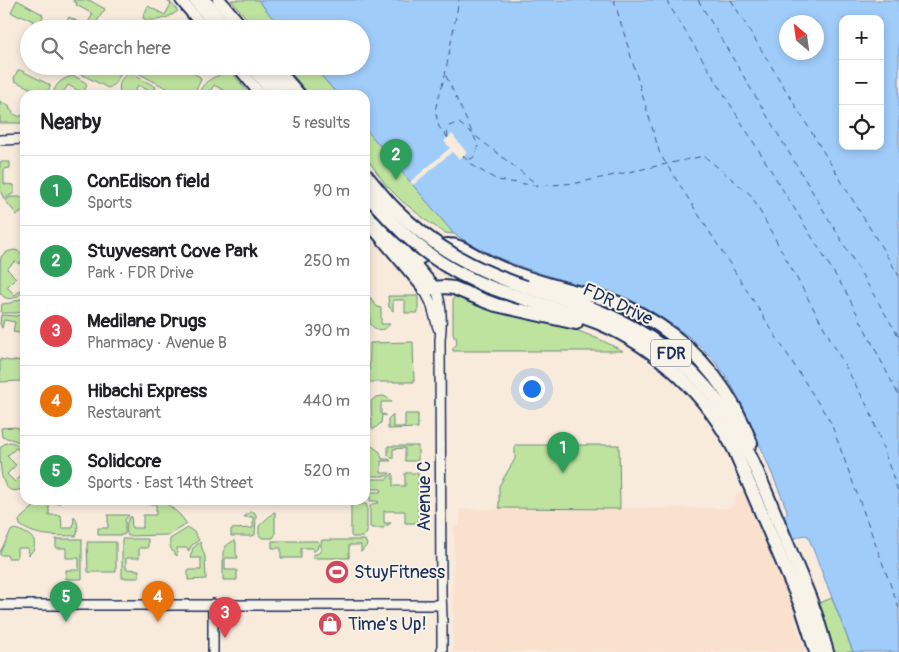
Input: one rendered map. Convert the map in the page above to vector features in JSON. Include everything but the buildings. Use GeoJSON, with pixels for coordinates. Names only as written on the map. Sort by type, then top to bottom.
{"type":"FeatureCollection","features":[{"type":"Feature","properties":{"kind":"highway"},"geometry":{"type":"LineString","coordinates":[[204,0],[221,20]]}},
{"type":"Feature","properties":{"kind":"highway"},"geometry":{"type":"LineString","coordinates":[[219,0],[236,20]]}},
{"type":"Feature","properties":{"kind":"highway"},"geometry":{"type":"LineString","coordinates":[[267,75],[280,90]]}},
{"type":"Feature","properties":{"kind":"highway"},"geometry":{"type":"LineString","coordinates":[[281,75],[294,90]]}},
{"type":"Feature","properties":{"kind":"highway","name":"FDR Drive"},"geometry":{"type":"LineString","coordinates":[[370,180],[402,216],[433,242],[473,266],[524,292],[610,328],[631,339],[670,367],[692,388],[717,420],[735,451],[802,608],[816,652]]}},
{"type":"Feature","properties":{"kind":"highway","name":"FDR Drive"},"geometry":{"type":"LineString","coordinates":[[370,198],[397,228],[436,260],[459,273],[475,281],[577,303],[615,318],[646,335],[676,357],[702,382],[725,411],[743,442],[814,608],[827,652]]}},
{"type":"Feature","properties":{"kind":"highway"},"geometry":{"type":"LineString","coordinates":[[411,259],[421,257],[437,247],[456,246],[509,271],[566,290],[614,302],[634,310],[654,322],[693,353],[724,389],[746,430],[762,484]]}},
{"type":"Feature","properties":{"kind":"highway"},"geometry":{"type":"LineString","coordinates":[[429,288],[454,288],[502,306],[584,326],[610,328]]}},
{"type":"Feature","properties":{"kind":"main road"},"geometry":{"type":"LineString","coordinates":[[181,0],[198,20]]}},
{"type":"Feature","properties":{"kind":"main road"},"geometry":{"type":"LineString","coordinates":[[194,0],[211,20]]}},
{"type":"Feature","properties":{"kind":"main road"},"geometry":{"type":"LineString","coordinates":[[244,75],[257,90]]}},
{"type":"Feature","properties":{"kind":"main road"},"geometry":{"type":"LineString","coordinates":[[257,75],[270,90]]}},
{"type":"Feature","properties":{"kind":"main road"},"geometry":{"type":"LineString","coordinates":[[0,140],[20,140]]}},
{"type":"Feature","properties":{"kind":"main road","name":"Avenue C"},"geometry":{"type":"LineString","coordinates":[[370,210],[411,259],[429,288]]}},
{"type":"Feature","properties":{"kind":"main road","name":"Avenue C"},"geometry":{"type":"LineString","coordinates":[[370,224],[429,288],[438,295],[441,312],[442,652]]}},
{"type":"Feature","properties":{"kind":"main road"},"geometry":{"type":"LineString","coordinates":[[213,604],[213,652]]}},
{"type":"Feature","properties":{"kind":"main road"},"geometry":{"type":"LineString","coordinates":[[0,605],[441,605]]}},
{"type":"Feature","properties":{"kind":"shaded area"},"geometry":{"type":"Polygon","coordinates":[[[743,491],[762,527],[801,620],[795,621],[805,652],[453,652],[454,527],[460,526],[460,509],[730,508],[735,501],[736,494],[743,491]]]}},
{"type":"Feature","properties":{"kind":"green space"},"geometry":{"type":"Polygon","coordinates":[[[17,0],[42,14],[43,17],[42,20],[31,20],[11,12],[17,0]]]}},
{"type":"Feature","properties":{"kind":"green space"},"geometry":{"type":"Polygon","coordinates":[[[89,0],[105,9],[98,20],[90,20],[93,14],[76,5],[77,3],[73,1],[89,0]]]}},
{"type":"Feature","properties":{"kind":"green space"},"geometry":{"type":"Polygon","coordinates":[[[231,0],[258,0],[275,20],[248,20],[231,0]]]}},
{"type":"Feature","properties":{"kind":"green space"},"geometry":{"type":"Polygon","coordinates":[[[169,1],[178,11],[162,19],[144,19],[143,17],[148,6],[165,15],[171,4],[169,1]]]}},
{"type":"Feature","properties":{"kind":"green space"},"geometry":{"type":"Polygon","coordinates":[[[18,70],[20,70],[20,75],[30,75],[50,85],[50,87],[48,90],[34,90],[15,81],[14,78],[18,70]]]}},
{"type":"Feature","properties":{"kind":"green space"},"geometry":{"type":"Polygon","coordinates":[[[83,75],[120,75],[116,82],[108,88],[83,75]]]}},
{"type":"Feature","properties":{"kind":"green space"},"geometry":{"type":"Polygon","coordinates":[[[135,75],[156,87],[154,90],[147,90],[138,85],[136,90],[119,90],[124,76],[135,75]]]}},
{"type":"Feature","properties":{"kind":"green space"},"geometry":{"type":"Polygon","coordinates":[[[142,75],[197,75],[200,77],[201,80],[196,90],[170,90],[142,75]]]}},
{"type":"Feature","properties":{"kind":"green space"},"geometry":{"type":"Polygon","coordinates":[[[219,75],[234,75],[246,90],[223,90],[214,85],[211,90],[200,90],[219,75]]]}},
{"type":"Feature","properties":{"kind":"green space"},"geometry":{"type":"Polygon","coordinates":[[[293,75],[321,75],[334,90],[306,90],[293,75]]]}},
{"type":"Feature","properties":{"kind":"green space"},"geometry":{"type":"Polygon","coordinates":[[[71,76],[76,77],[87,85],[84,90],[77,90],[68,85],[65,90],[54,90],[64,79],[71,76]]]}},
{"type":"Feature","properties":{"kind":"green space"},"geometry":{"type":"Polygon","coordinates":[[[0,101],[10,107],[9,109],[13,111],[12,113],[20,117],[20,123],[0,123],[0,101]]]}},
{"type":"Feature","properties":{"kind":"green space"},"geometry":{"type":"Polygon","coordinates":[[[370,134],[454,234],[445,233],[430,223],[403,202],[386,185],[370,163],[370,134]]]}},
{"type":"Feature","properties":{"kind":"green space"},"geometry":{"type":"Polygon","coordinates":[[[0,162],[10,162],[10,168],[4,169],[4,184],[14,185],[14,193],[4,199],[0,190],[0,162]]]}},
{"type":"Feature","properties":{"kind":"green space"},"geometry":{"type":"Polygon","coordinates":[[[11,197],[20,197],[20,213],[17,215],[5,200],[11,197]]]}},
{"type":"Feature","properties":{"kind":"green space"},"geometry":{"type":"Polygon","coordinates":[[[15,250],[20,252],[19,264],[15,261],[7,269],[16,278],[7,287],[15,295],[20,291],[20,295],[9,299],[2,296],[0,292],[1,257],[7,252],[15,250]]]}},
{"type":"Feature","properties":{"kind":"green space"},"geometry":{"type":"Polygon","coordinates":[[[388,296],[418,296],[418,313],[405,313],[405,300],[393,300],[393,311],[389,307],[388,296]]]}},
{"type":"Feature","properties":{"kind":"green space"},"geometry":{"type":"Polygon","coordinates":[[[455,296],[484,307],[571,328],[623,351],[453,351],[457,344],[453,333],[453,299],[455,296]]]}},
{"type":"Feature","properties":{"kind":"green space"},"geometry":{"type":"Polygon","coordinates":[[[370,297],[377,307],[381,308],[381,324],[390,324],[383,329],[377,329],[370,324],[370,297]]]}},
{"type":"Feature","properties":{"kind":"green space"},"geometry":{"type":"Polygon","coordinates":[[[20,299],[20,312],[1,313],[2,304],[20,299]]]}},
{"type":"Feature","properties":{"kind":"green space"},"geometry":{"type":"Polygon","coordinates":[[[1,315],[20,315],[20,333],[13,332],[15,322],[4,320],[2,328],[0,324],[1,315]]]}},
{"type":"Feature","properties":{"kind":"green space"},"geometry":{"type":"Polygon","coordinates":[[[413,342],[414,382],[370,382],[370,343],[413,342]]]}},
{"type":"Feature","properties":{"kind":"green space"},"geometry":{"type":"Polygon","coordinates":[[[0,359],[20,360],[20,381],[0,382],[0,359]]]}},
{"type":"Feature","properties":{"kind":"green space"},"geometry":{"type":"Polygon","coordinates":[[[383,396],[392,402],[381,402],[381,414],[386,415],[382,415],[381,423],[372,429],[371,401],[376,397],[383,396]]]}},
{"type":"Feature","properties":{"kind":"green space"},"geometry":{"type":"Polygon","coordinates":[[[393,414],[393,427],[405,427],[405,414],[418,414],[418,428],[388,429],[388,419],[393,414]]]}},
{"type":"Feature","properties":{"kind":"green space"},"geometry":{"type":"Polygon","coordinates":[[[1,428],[20,428],[20,442],[2,437],[1,428]]]}},
{"type":"Feature","properties":{"kind":"green space"},"geometry":{"type":"Polygon","coordinates":[[[14,443],[20,449],[20,452],[16,448],[7,456],[16,465],[7,474],[15,482],[20,477],[20,489],[17,490],[11,490],[6,486],[1,473],[0,448],[4,444],[14,443]]]}},
{"type":"Feature","properties":{"kind":"green space"},"geometry":{"type":"Polygon","coordinates":[[[515,445],[619,445],[620,509],[499,508],[499,486],[515,459],[515,445]]]}},
{"type":"Feature","properties":{"kind":"green space"},"geometry":{"type":"Polygon","coordinates":[[[372,446],[380,452],[382,459],[389,459],[391,461],[381,461],[381,473],[390,473],[388,476],[370,475],[370,447],[372,446]]]}},
{"type":"Feature","properties":{"kind":"green space"},"geometry":{"type":"Polygon","coordinates":[[[388,446],[418,446],[418,461],[405,461],[405,448],[393,449],[393,459],[388,455],[388,446]]]}},
{"type":"Feature","properties":{"kind":"green space"},"geometry":{"type":"Polygon","coordinates":[[[393,473],[393,486],[405,486],[405,473],[418,473],[418,523],[405,523],[405,511],[384,511],[384,523],[391,523],[383,528],[370,527],[370,506],[379,502],[370,501],[370,493],[382,490],[370,488],[370,481],[371,479],[387,479],[393,473]]]}},
{"type":"Feature","properties":{"kind":"green space"},"geometry":{"type":"Polygon","coordinates":[[[36,505],[49,505],[49,515],[61,515],[62,528],[73,528],[74,516],[78,531],[76,536],[40,534],[20,525],[19,521],[36,505]]]}},
{"type":"Feature","properties":{"kind":"green space"},"geometry":{"type":"Polygon","coordinates":[[[156,505],[169,505],[187,524],[168,535],[128,536],[126,525],[131,516],[132,528],[143,528],[143,515],[156,515],[156,505]]]}},
{"type":"Feature","properties":{"kind":"green space"},"geometry":{"type":"Polygon","coordinates":[[[351,505],[366,505],[367,533],[363,537],[352,537],[351,505]]]}},
{"type":"Feature","properties":{"kind":"green space"},"geometry":{"type":"Polygon","coordinates":[[[250,512],[254,512],[256,515],[255,535],[231,536],[231,529],[253,528],[253,517],[244,517],[250,512]]]}},
{"type":"Feature","properties":{"kind":"green space"},"geometry":{"type":"Polygon","coordinates":[[[274,512],[275,535],[273,538],[262,538],[259,535],[259,526],[274,512]]]}},
{"type":"Feature","properties":{"kind":"green space"},"geometry":{"type":"Polygon","coordinates":[[[108,515],[129,515],[125,520],[125,534],[98,535],[98,528],[108,528],[108,515]]]}},
{"type":"Feature","properties":{"kind":"green space"},"geometry":{"type":"Polygon","coordinates":[[[188,528],[194,532],[199,540],[192,545],[188,552],[188,548],[177,548],[177,556],[171,548],[170,539],[188,528]]]}},
{"type":"Feature","properties":{"kind":"green space"},"geometry":{"type":"Polygon","coordinates":[[[14,529],[25,533],[34,540],[34,549],[29,555],[28,548],[17,548],[17,558],[8,558],[7,555],[0,555],[11,531],[14,529]]]}},
{"type":"Feature","properties":{"kind":"green space"},"geometry":{"type":"Polygon","coordinates":[[[56,539],[82,539],[82,579],[66,579],[66,570],[79,570],[79,558],[66,558],[66,548],[56,548],[56,539]]]}},
{"type":"Feature","properties":{"kind":"green space"},"geometry":{"type":"Polygon","coordinates":[[[122,539],[148,539],[148,548],[139,548],[139,558],[126,558],[126,569],[139,570],[139,578],[122,578],[122,539]]]}},
{"type":"Feature","properties":{"kind":"green space"},"geometry":{"type":"Polygon","coordinates":[[[322,540],[365,540],[367,545],[361,552],[361,545],[349,545],[349,558],[313,558],[313,554],[321,551],[322,540]]]}},
{"type":"Feature","properties":{"kind":"green space"},"geometry":{"type":"Polygon","coordinates":[[[233,541],[236,542],[238,558],[225,558],[225,570],[237,570],[237,580],[223,580],[223,552],[226,546],[233,541]]]}},
{"type":"Feature","properties":{"kind":"green space"},"geometry":{"type":"Polygon","coordinates":[[[272,541],[318,541],[319,543],[317,549],[313,552],[313,548],[301,548],[301,558],[281,558],[281,548],[272,548],[272,541]]]}},
{"type":"Feature","properties":{"kind":"green space"},"geometry":{"type":"Polygon","coordinates":[[[87,542],[116,542],[116,572],[88,572],[87,542]]]}},
{"type":"Feature","properties":{"kind":"green space"},"geometry":{"type":"Polygon","coordinates":[[[200,542],[205,557],[206,579],[188,580],[188,570],[201,570],[201,558],[190,558],[193,548],[200,542]]]}},
{"type":"Feature","properties":{"kind":"green space"},"geometry":{"type":"Polygon","coordinates":[[[832,598],[853,652],[832,652],[817,604],[832,598]]]}},
{"type":"Feature","properties":{"kind":"water"},"geometry":{"type":"Polygon","coordinates":[[[258,0],[899,0],[899,652],[853,652],[808,536],[804,535],[793,539],[783,516],[787,514],[787,510],[745,412],[723,372],[705,351],[667,321],[628,299],[614,293],[572,283],[522,267],[494,256],[454,234],[370,134],[370,90],[334,90],[321,75],[370,75],[370,20],[275,20],[258,0]]]}},
{"type":"Feature","properties":{"kind":"pier"},"geometry":{"type":"Polygon","coordinates":[[[452,134],[467,153],[459,159],[452,152],[413,185],[410,182],[450,148],[444,141],[452,134]]]}},
{"type":"Feature","properties":{"kind":"ferry route"},"geometry":{"type":"LineString","coordinates":[[448,138],[439,127],[435,110],[445,75],[459,0]]}},
{"type":"Feature","properties":{"kind":"ferry route"},"geometry":{"type":"LineString","coordinates":[[614,0],[660,154],[831,423],[899,608]]}},
{"type":"Feature","properties":{"kind":"ferry route"},"geometry":{"type":"LineString","coordinates":[[666,0],[847,294],[899,396]]}},
{"type":"Feature","properties":{"kind":"ferry route"},"geometry":{"type":"LineString","coordinates":[[698,0],[899,337]]}},
{"type":"Feature","properties":{"kind":"ferry route"},"geometry":{"type":"LineString","coordinates":[[731,0],[899,276]]}},
{"type":"Feature","properties":{"kind":"ferry route"},"geometry":{"type":"LineString","coordinates":[[446,76],[478,145],[475,156],[471,159],[466,157]]}},
{"type":"Feature","properties":{"kind":"ferry route"},"geometry":{"type":"LineString","coordinates":[[448,137],[449,126],[459,123],[539,186]]}},
{"type":"Feature","properties":{"kind":"ferry route"},"geometry":{"type":"LineString","coordinates":[[463,156],[475,167],[497,180],[539,186],[577,183],[704,156],[751,195],[870,411],[899,494]]}},
{"type":"Feature","properties":{"kind":"place","name":"Stuyvesant Cove Park"},"geometry":{"type":"Point","coordinates":[396,180]}},
{"type":"Feature","properties":{"kind":"place","name":"ConEdison field"},"geometry":{"type":"Point","coordinates":[563,473]}},
{"type":"Feature","properties":{"kind":"place","name":"StuyFitness"},"geometry":{"type":"Point","coordinates":[337,572]}},
{"type":"Feature","properties":{"kind":"place","name":"Solidcore"},"geometry":{"type":"Point","coordinates":[66,622]}},
{"type":"Feature","properties":{"kind":"place","name":"Hibachi Express"},"geometry":{"type":"Point","coordinates":[158,622]}},
{"type":"Feature","properties":{"kind":"place","name":"Time's Up!"},"geometry":{"type":"Point","coordinates":[330,624]}},
{"type":"Feature","properties":{"kind":"place","name":"Medilane Drugs"},"geometry":{"type":"Point","coordinates":[225,638]}}]}
